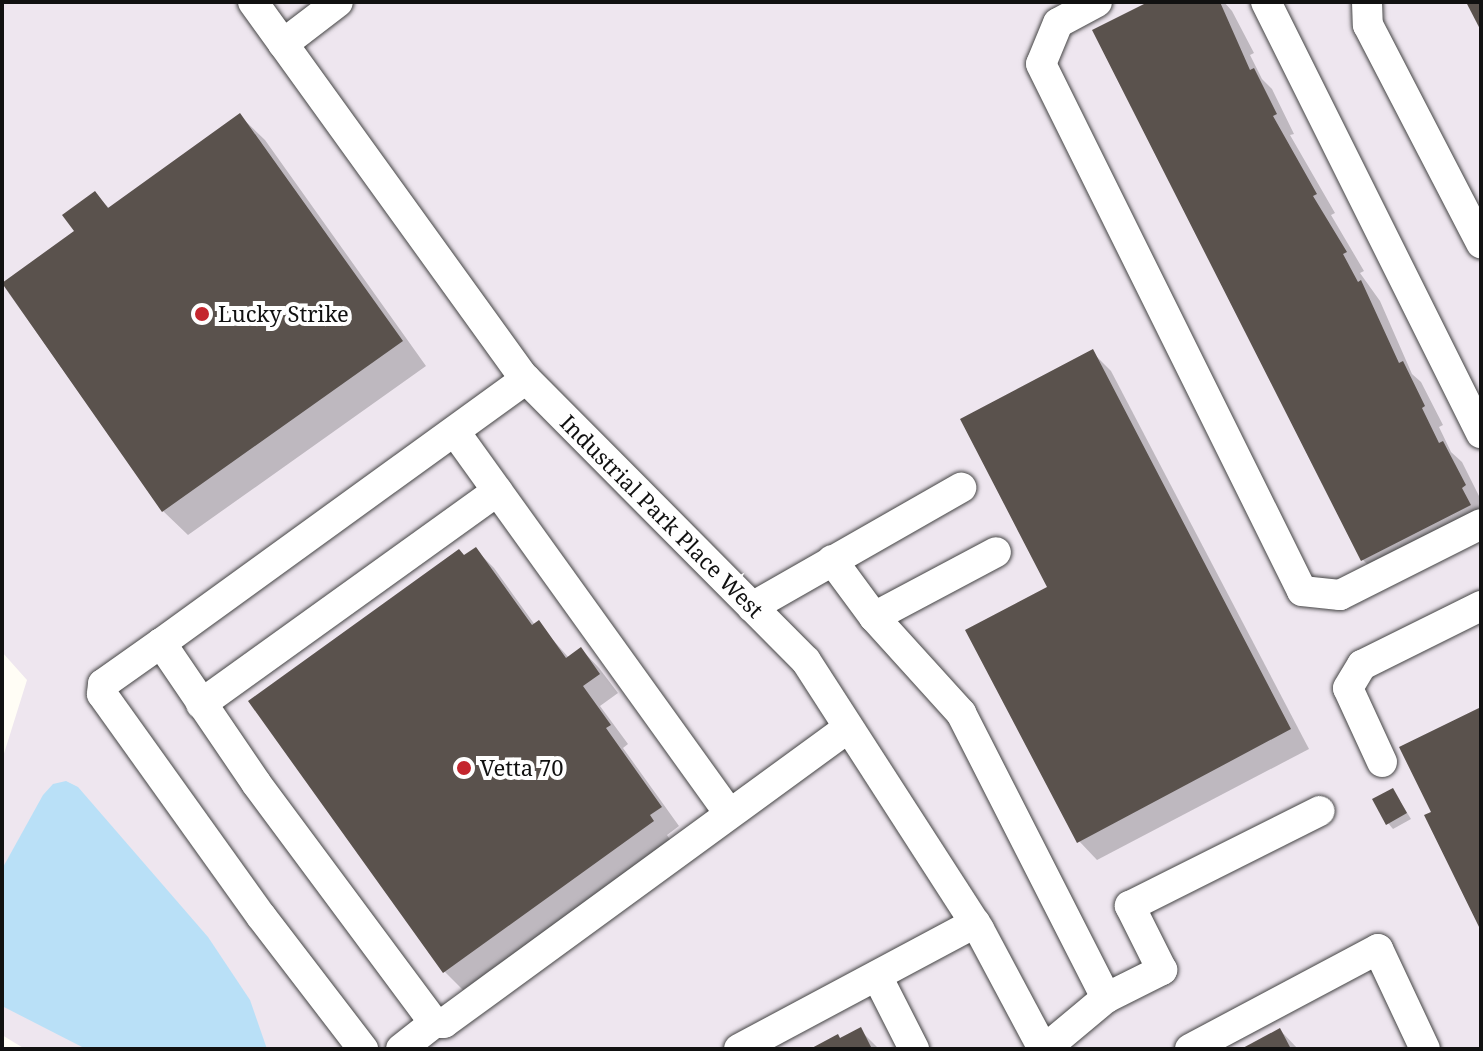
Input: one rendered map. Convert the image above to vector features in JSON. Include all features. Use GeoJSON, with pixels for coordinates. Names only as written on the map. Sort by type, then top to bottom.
{"type":"FeatureCollection","features":[{"type":"Feature","properties":{"kind":"street","name":"Industrial Park Place West"},"geometry":{"type":"LineString","coordinates":[[253,2],[526,379],[806,661],[975,923],[1044,1049]]}},
{"type":"Feature","properties":{"kind":"street"},"geometry":{"type":"LineString","coordinates":[[283,44],[338,2]]}},
{"type":"Feature","properties":{"kind":"street"},"geometry":{"type":"LineString","coordinates":[[1097,2],[1058,23],[1041,64],[1302,591],[1340,595],[1481,524]]}},
{"type":"Feature","properties":{"kind":"street"},"geometry":{"type":"LineString","coordinates":[[1266,2],[1481,433]]}},
{"type":"Feature","properties":{"kind":"street"},"geometry":{"type":"LineString","coordinates":[[1367,2],[1368,25],[1481,243]]}},
{"type":"Feature","properties":{"kind":"street"},"geometry":{"type":"LineString","coordinates":[[363,1049],[261,916],[102,694],[103,684],[526,379]]}},
{"type":"Feature","properties":{"kind":"street"},"geometry":{"type":"LineString","coordinates":[[455,432],[729,814]]}},
{"type":"Feature","properties":{"kind":"street"},"geometry":{"type":"LineString","coordinates":[[752,607],[961,488]]}},
{"type":"Feature","properties":{"kind":"street"},"geometry":{"type":"LineString","coordinates":[[201,704],[497,491]]}},
{"type":"Feature","properties":{"kind":"street"},"geometry":{"type":"LineString","coordinates":[[874,617],[996,552]]}},
{"type":"Feature","properties":{"kind":"street"},"geometry":{"type":"LineString","coordinates":[[832,560],[874,617],[961,713],[1106,998]]}},
{"type":"Feature","properties":{"kind":"street"},"geometry":{"type":"LineString","coordinates":[[1382,762],[1348,688],[1362,665],[1481,606]]}},
{"type":"Feature","properties":{"kind":"street"},"geometry":{"type":"LineString","coordinates":[[161,643],[201,704],[434,1023]]}},
{"type":"Feature","properties":{"kind":"street"},"geometry":{"type":"LineString","coordinates":[[401,1049],[434,1023],[444,1023],[848,728]]}},
{"type":"Feature","properties":{"kind":"street"},"geometry":{"type":"LineString","coordinates":[[1044,1049],[1106,998],[1162,970],[1130,906],[1320,811]]}},
{"type":"Feature","properties":{"kind":"street"},"geometry":{"type":"LineString","coordinates":[[739,1049],[975,923]]}},
{"type":"Feature","properties":{"kind":"street"},"geometry":{"type":"LineString","coordinates":[[1190,1049],[1378,949],[1425,1049]]}},
{"type":"Feature","properties":{"kind":"street"},"geometry":{"type":"LineString","coordinates":[[877,976],[914,1049]]}},
{"type":"Feature","properties":{"kind":"shaded area"},"geometry":{"type":"Polygon","coordinates":[[[2,2],[1481,2],[1481,1049],[25,1049],[2,1035],[2,760],[27,680],[2,652],[2,2]]]}},
{"type":"Feature","properties":{"kind":"water"},"geometry":{"type":"Polygon","coordinates":[[[66,781],[78,787],[208,937],[250,1000],[267,1049],[86,1049],[2,1006],[2,869],[43,795],[53,784],[66,781]]]}},
{"type":"Feature","properties":{"kind":"building"},"geometry":{"type":"Polygon","coordinates":[[[1148,2],[1220,2],[1250,70],[1254,68],[1277,114],[1273,116],[1317,194],[1313,196],[1347,252],[1343,254],[1358,282],[1361,280],[1399,363],[1403,361],[1439,443],[1443,441],[1466,485],[1462,488],[1471,505],[1361,561],[1092,30],[1148,2]]]}},
{"type":"Feature","properties":{"kind":"building"},"geometry":{"type":"Polygon","coordinates":[[[1466,2],[1481,2],[1481,31],[1466,2]]]}},
{"type":"Feature","properties":{"kind":"building","name":"Lucky Strike"},"geometry":{"type":"Polygon","coordinates":[[[240,113],[403,341],[162,512],[2,283],[74,231],[62,215],[95,191],[108,208],[240,113]]]}},
{"type":"Feature","properties":{"kind":"building"},"geometry":{"type":"Polygon","coordinates":[[[1093,349],[1291,729],[1077,843],[965,630],[1047,587],[960,419],[1093,349]]]}},
{"type":"Feature","properties":{"kind":"building","name":"Vetta 70"},"geometry":{"type":"Polygon","coordinates":[[[476,547],[532,625],[539,620],[566,658],[581,647],[600,674],[583,686],[611,725],[606,728],[662,807],[650,815],[654,821],[443,973],[248,701],[459,549],[464,555],[476,547]]]}},
{"type":"Feature","properties":{"kind":"building"},"geometry":{"type":"Polygon","coordinates":[[[1481,707],[1481,931],[1424,815],[1431,812],[1399,747],[1481,707]]]}},
{"type":"Feature","properties":{"kind":"building"},"geometry":{"type":"Polygon","coordinates":[[[1393,788],[1407,813],[1386,825],[1372,799],[1393,788]]]}},
{"type":"Feature","properties":{"kind":"building"},"geometry":{"type":"Polygon","coordinates":[[[861,1027],[872,1049],[810,1049],[838,1034],[840,1038],[861,1027]]]}},
{"type":"Feature","properties":{"kind":"building"},"geometry":{"type":"Polygon","coordinates":[[[1280,1028],[1291,1049],[1241,1049],[1280,1028]]]}},
{"type":"Feature","properties":{"kind":"place","name":"Lucky Strike"},"geometry":{"type":"Point","coordinates":[202,314]}},
{"type":"Feature","properties":{"kind":"place","name":"Vetta 70"},"geometry":{"type":"Point","coordinates":[464,768]}}]}
